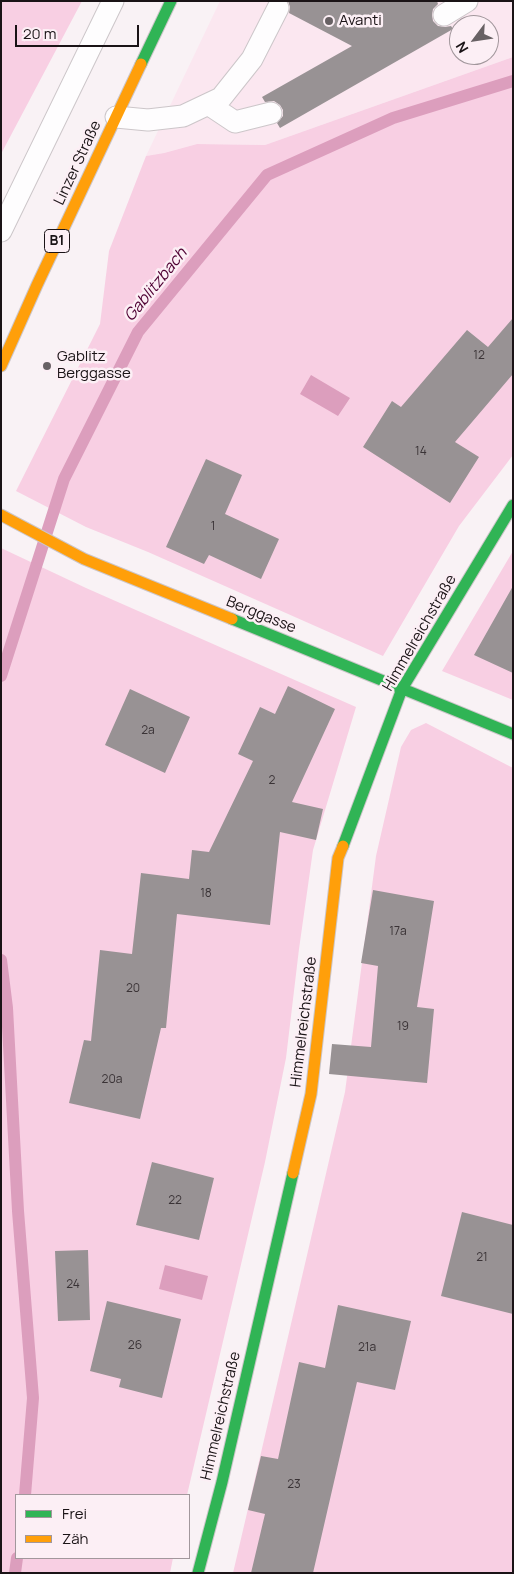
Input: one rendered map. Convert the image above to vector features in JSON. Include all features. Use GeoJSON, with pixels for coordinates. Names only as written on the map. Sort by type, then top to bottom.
{"type":"FeatureCollection","features":[{"type":"Feature","properties":{"kind":"street","name":"Linzer Straße"},"geometry":{"type":"LineString","coordinates":[[1,366],[37,285],[171,1]]}},
{"type":"Feature","properties":{"kind":"street","name":"Himmelreichstraße"},"geometry":{"type":"LineString","coordinates":[[198,1573],[222,1482],[311,1094],[338,858],[402,689],[513,504]]}},
{"type":"Feature","properties":{"kind":"street","name":"Berggasse"},"geometry":{"type":"LineString","coordinates":[[1,515],[84,559],[513,734]]}},
{"type":"Feature","properties":{"kind":"lane"},"geometry":{"type":"LineString","coordinates":[[1,230],[114,1]]}},
{"type":"Feature","properties":{"kind":"lane"},"geometry":{"type":"LineString","coordinates":[[444,15],[467,1]]}},
{"type":"Feature","properties":{"kind":"lane"},"geometry":{"type":"LineString","coordinates":[[116,117],[148,120],[183,116],[221,98],[252,59],[278,8]]}},
{"type":"Feature","properties":{"kind":"lane"},"geometry":{"type":"LineString","coordinates":[[208,104],[234,122],[271,113]]}},
{"type":"Feature","properties":{"kind":"shaded area"},"geometry":{"type":"Polygon","coordinates":[[[1,1],[82,1],[1,154],[1,1]]]}},
{"type":"Feature","properties":{"kind":"shaded area"},"geometry":{"type":"Polygon","coordinates":[[[220,1],[513,1],[513,57],[499,62],[499,15],[449,15],[449,65],[490,65],[265,145],[197,144],[146,156],[220,1]]]}},
{"type":"Feature","properties":{"kind":"shaded area"},"geometry":{"type":"Polygon","coordinates":[[[513,57],[513,455],[459,526],[383,656],[148,552],[86,527],[16,491],[100,324],[109,251],[146,156],[197,144],[265,145],[490,65],[499,65],[499,62],[513,57]]]}},
{"type":"Feature","properties":{"kind":"shaded area"},"geometry":{"type":"Polygon","coordinates":[[[311,375],[350,398],[338,416],[300,394],[311,375]]]}},
{"type":"Feature","properties":{"kind":"shaded area"},"geometry":{"type":"Polygon","coordinates":[[[1,548],[86,588],[356,707],[313,850],[286,1058],[265,1162],[187,1494],[15,1494],[15,1559],[173,1559],[170,1573],[1,1573],[1,548]]]}},
{"type":"Feature","properties":{"kind":"shaded area"},"geometry":{"type":"Polygon","coordinates":[[[513,551],[513,700],[442,671],[513,551]]]}},
{"type":"Feature","properties":{"kind":"shaded area"},"geometry":{"type":"Polygon","coordinates":[[[426,723],[513,768],[513,1573],[233,1573],[345,1092],[376,856],[401,747],[411,730],[426,723]]]}},
{"type":"Feature","properties":{"kind":"shaded area"},"geometry":{"type":"Polygon","coordinates":[[[165,1265],[208,1276],[202,1300],[159,1289],[165,1265]]]}},
{"type":"Feature","properties":{"kind":"building"},"geometry":{"type":"Polygon","coordinates":[[[288,1],[437,1],[438,4],[433,9],[433,21],[438,26],[449,26],[449,31],[280,128],[277,123],[283,116],[283,110],[274,101],[265,102],[262,97],[352,46],[289,13],[288,1]]]}},
{"type":"Feature","properties":{"kind":"building"},"geometry":{"type":"Polygon","coordinates":[[[513,318],[513,374],[455,442],[479,457],[450,503],[363,447],[392,401],[401,407],[467,330],[488,347],[513,318]]]}},
{"type":"Feature","properties":{"kind":"building"},"geometry":{"type":"Polygon","coordinates":[[[206,459],[242,475],[225,514],[279,539],[261,579],[209,555],[204,564],[166,547],[206,459]]]}},
{"type":"Feature","properties":{"kind":"building"},"geometry":{"type":"Polygon","coordinates":[[[513,586],[513,673],[474,655],[513,586]]]}},
{"type":"Feature","properties":{"kind":"building"},"geometry":{"type":"Polygon","coordinates":[[[288,686],[335,709],[292,802],[323,809],[316,840],[280,832],[270,925],[177,914],[166,1028],[161,1028],[140,1119],[69,1103],[84,1040],[91,1041],[100,950],[132,954],[141,873],[189,879],[192,850],[209,852],[253,761],[238,754],[260,707],[275,714],[288,686]]]}},
{"type":"Feature","properties":{"kind":"building"},"geometry":{"type":"Polygon","coordinates":[[[130,689],[190,717],[165,773],[105,745],[130,689]]]}},
{"type":"Feature","properties":{"kind":"building"},"geometry":{"type":"Polygon","coordinates":[[[373,890],[434,901],[417,1007],[434,1009],[427,1083],[329,1074],[332,1044],[371,1047],[378,966],[361,963],[373,890]]]}},
{"type":"Feature","properties":{"kind":"building"},"geometry":{"type":"Polygon","coordinates":[[[152,1162],[214,1178],[199,1240],[136,1225],[152,1162]]]}},
{"type":"Feature","properties":{"kind":"building"},"geometry":{"type":"Polygon","coordinates":[[[462,1212],[513,1225],[513,1314],[441,1296],[462,1212]]]}},
{"type":"Feature","properties":{"kind":"building"},"geometry":{"type":"Polygon","coordinates":[[[88,1250],[90,1320],[58,1321],[55,1251],[88,1250]]]}},
{"type":"Feature","properties":{"kind":"building"},"geometry":{"type":"Polygon","coordinates":[[[107,1301],[181,1319],[162,1398],[119,1387],[121,1379],[90,1371],[107,1301]]]}},
{"type":"Feature","properties":{"kind":"building"},"geometry":{"type":"Polygon","coordinates":[[[338,1305],[411,1321],[395,1390],[357,1382],[313,1573],[251,1573],[265,1514],[248,1510],[261,1456],[278,1459],[299,1362],[325,1368],[338,1305]]]}},
{"type":"Feature","properties":{"kind":"waterway","name":"Gablitzbach"},"geometry":{"type":"LineString","coordinates":[[1,676],[64,479],[138,332],[267,175],[393,118],[513,81]]}},
{"type":"Feature","properties":{"kind":"waterway","name":"Gablitzbach"},"geometry":{"type":"LineString","coordinates":[[1,960],[7,1008],[18,1211],[33,1398],[25,1494]]}},
{"type":"Feature","properties":{"kind":"waterway","name":"Gablitzbach"},"geometry":{"type":"LineString","coordinates":[[15,1573],[17,1559]]}},
{"type":"Feature","properties":{"kind":"traffic: fast"},"geometry":{"type":"LineString","coordinates":[[141,64],[171,1]]}},
{"type":"Feature","properties":{"kind":"traffic: fast"},"geometry":{"type":"LineString","coordinates":[[343,846],[402,689],[513,505]]}},
{"type":"Feature","properties":{"kind":"traffic: fast"},"geometry":{"type":"LineString","coordinates":[[232,619],[513,734]]}},
{"type":"Feature","properties":{"kind":"traffic: fast"},"geometry":{"type":"LineString","coordinates":[[198,1573],[222,1482],[293,1173]]}},
{"type":"Feature","properties":{"kind":"traffic: slow"},"geometry":{"type":"LineString","coordinates":[[1,366],[141,64]]}},
{"type":"Feature","properties":{"kind":"traffic: slow"},"geometry":{"type":"LineString","coordinates":[[1,515],[84,559],[232,619]]}},
{"type":"Feature","properties":{"kind":"traffic: slow"},"geometry":{"type":"LineString","coordinates":[[293,1173],[311,1094],[338,858],[343,846]]}},
{"type":"Feature","properties":{"kind":"place","name":"Avanti"},"geometry":{"type":"Point","coordinates":[329,21]}},
{"type":"Feature","properties":{"kind":"place","name":"Gablitz Berggasse"},"geometry":{"type":"Point","coordinates":[47,366]}}]}
